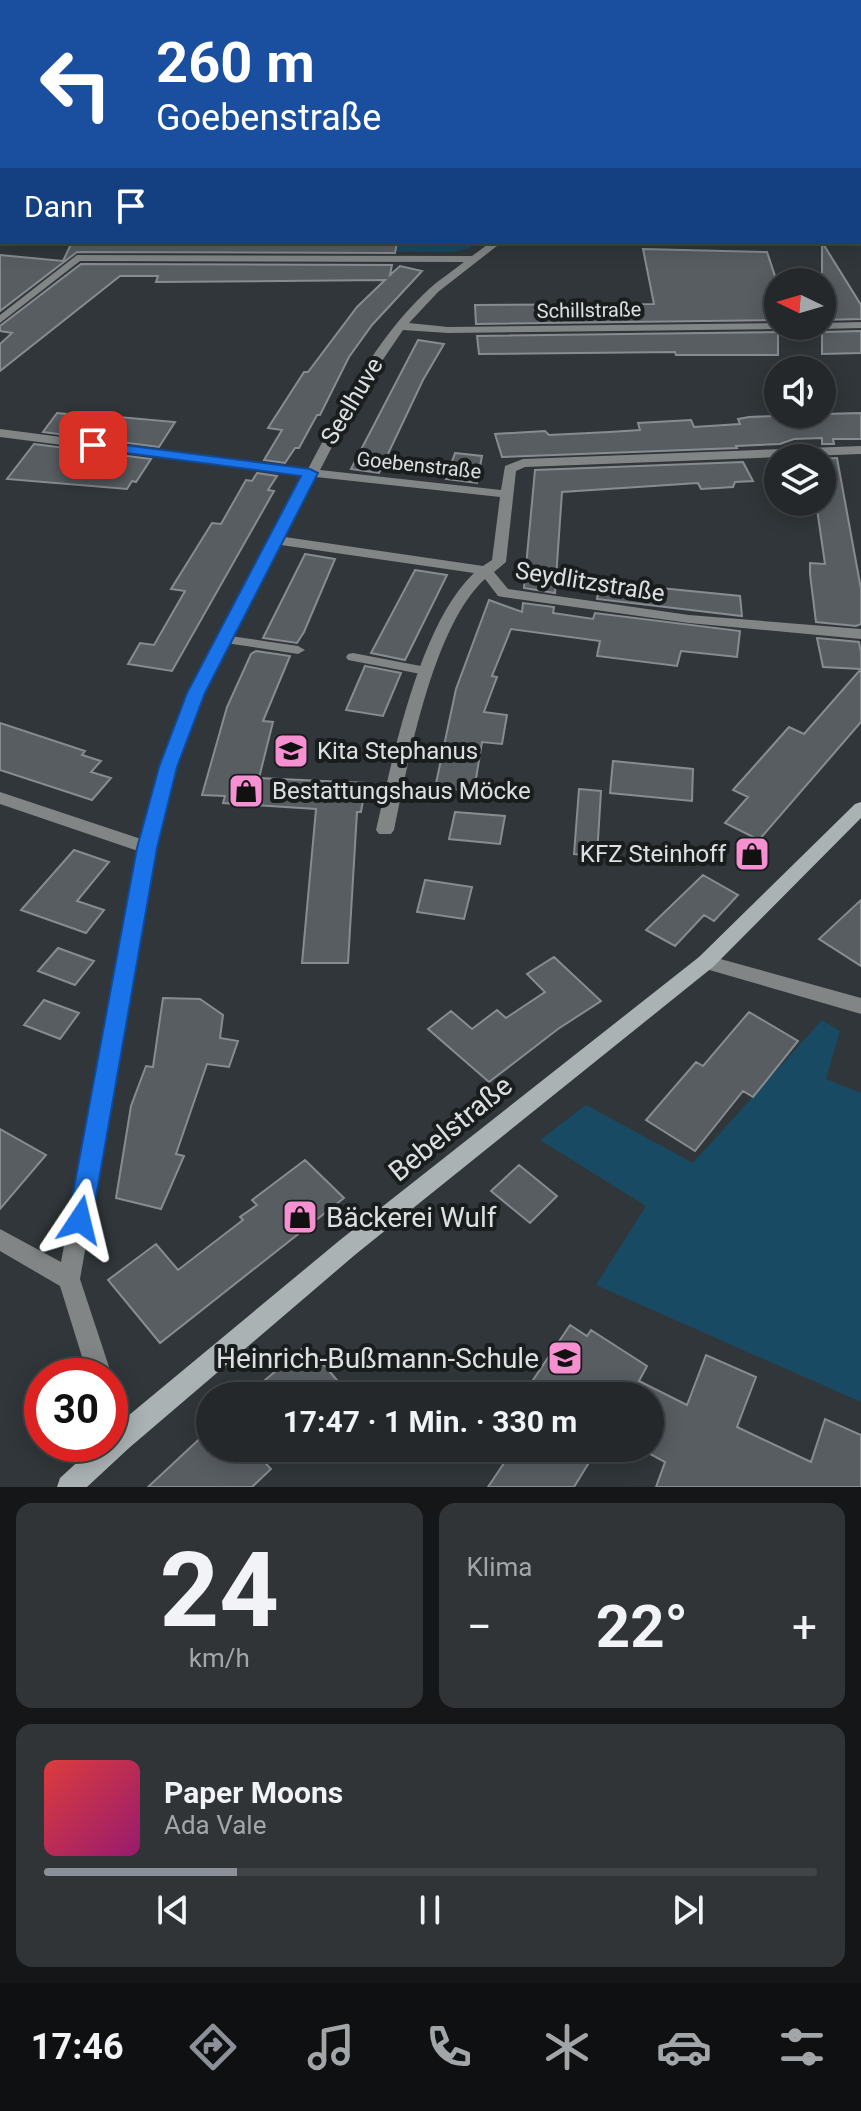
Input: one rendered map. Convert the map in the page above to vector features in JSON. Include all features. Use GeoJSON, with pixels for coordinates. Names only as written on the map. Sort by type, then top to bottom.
{"type":"FeatureCollection","features":[{"type":"Feature","properties":{"kind":"main road","name":"Bebelstraße"},"geometry":{"type":"LineString","coordinates":[[128,1432],[348,1247],[706,962],[861,808]]}},
{"type":"Feature","properties":{"kind":"main road","name":"Bebelstraße"},"geometry":{"type":"LineString","coordinates":[[69,1487],[96,1462]]}},
{"type":"Feature","properties":{"kind":"street","name":"Seelhuve"},"geometry":{"type":"LineString","coordinates":[[94,1358],[69,1279],[147,848],[168,767],[196,693],[353,395],[400,326],[434,290],[495,244]]}},
{"type":"Feature","properties":{"kind":"street"},"geometry":{"type":"LineString","coordinates":[[0,320],[77,258],[476,259]]}},
{"type":"Feature","properties":{"kind":"street"},"geometry":{"type":"LineString","coordinates":[[836,326],[861,325]]}},
{"type":"Feature","properties":{"kind":"street","name":"Schillstraße"},"geometry":{"type":"LineString","coordinates":[[400,326],[448,330],[764,326]]}},
{"type":"Feature","properties":{"kind":"street","name":"Goebenstraße"},"geometry":{"type":"LineString","coordinates":[[0,433],[310,473],[506,494],[510,469],[523,463],[861,451]]}},
{"type":"Feature","properties":{"kind":"street"},"geometry":{"type":"LineString","coordinates":[[385,830],[408,727],[426,671],[467,588],[499,562],[506,494]]}},
{"type":"Feature","properties":{"kind":"street","name":"Seydlitzstraße"},"geometry":{"type":"LineString","coordinates":[[276,540],[486,571],[503,593],[689,619],[861,634]]}},
{"type":"Feature","properties":{"kind":"street"},"geometry":{"type":"LineString","coordinates":[[0,798],[147,848]]}},
{"type":"Feature","properties":{"kind":"street"},"geometry":{"type":"LineString","coordinates":[[706,962],[861,1006]]}},
{"type":"Feature","properties":{"kind":"street"},"geometry":{"type":"LineString","coordinates":[[0,1239],[69,1279]]}},
{"type":"Feature","properties":{"kind":"lane"},"geometry":{"type":"LineString","coordinates":[[224,639],[298,650]]}},
{"type":"Feature","properties":{"kind":"lane"},"geometry":{"type":"LineString","coordinates":[[353,657],[426,671]]}},
{"type":"Feature","properties":{"kind":"shaded area"},"geometry":{"type":"Polygon","coordinates":[[[351,244],[473,244],[470,248],[453,252],[349,251],[351,244]]]}},
{"type":"Feature","properties":{"kind":"shaded area"},"geometry":{"type":"Polygon","coordinates":[[[822,1020],[840,1031],[826,1079],[861,1093],[861,1402],[596,1285],[646,1206],[540,1140],[586,1105],[693,1163],[822,1020]]]}},
{"type":"Feature","properties":{"kind":"building"},"geometry":{"type":"Polygon","coordinates":[[[71,244],[397,244],[395,253],[77,252],[0,311],[0,255],[63,261],[71,244]]]}},
{"type":"Feature","properties":{"kind":"building"},"geometry":{"type":"Polygon","coordinates":[[[822,244],[861,305],[861,319],[836,320],[836,268],[822,268],[822,244]]]}},
{"type":"Feature","properties":{"kind":"building"},"geometry":{"type":"Polygon","coordinates":[[[643,249],[767,252],[772,268],[764,268],[764,320],[476,324],[475,305],[654,304],[643,249]]]}},
{"type":"Feature","properties":{"kind":"building"},"geometry":{"type":"Polygon","coordinates":[[[81,264],[392,265],[390,275],[400,266],[422,271],[372,325],[349,357],[320,415],[317,415],[299,448],[295,448],[285,463],[264,460],[282,430],[268,428],[304,372],[308,372],[357,307],[385,280],[156,282],[158,276],[120,276],[0,371],[0,344],[12,333],[0,331],[0,326],[81,264]]]}},
{"type":"Feature","properties":{"kind":"building"},"geometry":{"type":"Polygon","coordinates":[[[861,331],[861,353],[822,354],[822,340],[836,340],[836,332],[861,331]]]}},
{"type":"Feature","properties":{"kind":"building"},"geometry":{"type":"Polygon","coordinates":[[[764,332],[764,340],[778,340],[778,355],[676,355],[675,352],[479,354],[477,336],[764,332]]]}},
{"type":"Feature","properties":{"kind":"building"},"geometry":{"type":"Polygon","coordinates":[[[418,340],[444,344],[423,380],[379,473],[351,469],[418,340]]]}},
{"type":"Feature","properties":{"kind":"building"},"geometry":{"type":"Polygon","coordinates":[[[57,413],[175,422],[159,447],[43,432],[57,413]]]}},
{"type":"Feature","properties":{"kind":"building"},"geometry":{"type":"Polygon","coordinates":[[[861,413],[861,439],[833,439],[834,444],[822,444],[822,438],[794,439],[780,444],[737,448],[502,457],[495,434],[545,431],[549,435],[640,430],[638,423],[691,420],[694,427],[740,424],[738,419],[764,416],[764,428],[836,428],[836,414],[861,413]]]}},
{"type":"Feature","properties":{"kind":"building"},"geometry":{"type":"Polygon","coordinates":[[[34,444],[151,459],[136,482],[132,481],[127,489],[7,479],[34,444]]]}},
{"type":"Feature","properties":{"kind":"building"},"geometry":{"type":"Polygon","coordinates":[[[455,453],[482,456],[477,483],[446,479],[455,453]]]}},
{"type":"Feature","properties":{"kind":"building"},"geometry":{"type":"Polygon","coordinates":[[[836,458],[861,589],[861,624],[856,626],[816,622],[810,574],[810,563],[825,564],[818,516],[836,516],[836,458]]]}},
{"type":"Feature","properties":{"kind":"building"},"geometry":{"type":"Polygon","coordinates":[[[743,462],[753,481],[735,482],[733,487],[701,489],[698,483],[562,492],[555,593],[524,588],[535,470],[743,462]]]}},
{"type":"Feature","properties":{"kind":"building"},"geometry":{"type":"Polygon","coordinates":[[[257,473],[277,476],[268,490],[274,491],[172,671],[128,664],[140,643],[154,645],[185,591],[171,589],[212,523],[221,524],[246,480],[252,481],[257,473]]]}},
{"type":"Feature","properties":{"kind":"building"},"geometry":{"type":"Polygon","coordinates":[[[305,554],[335,559],[304,632],[297,643],[263,638],[305,554]]]}},
{"type":"Feature","properties":{"kind":"building"},"geometry":{"type":"Polygon","coordinates":[[[415,570],[447,575],[405,660],[371,653],[415,570]]]}},
{"type":"Feature","properties":{"kind":"building"},"geometry":{"type":"Polygon","coordinates":[[[600,582],[740,596],[742,616],[597,599],[600,582]]]}},
{"type":"Feature","properties":{"kind":"building"},"geometry":{"type":"Polygon","coordinates":[[[489,600],[522,612],[523,603],[554,607],[553,613],[593,619],[595,613],[740,631],[737,657],[681,651],[677,666],[597,656],[600,641],[511,629],[492,676],[497,677],[484,712],[507,715],[502,744],[482,742],[474,791],[435,788],[456,689],[489,600]]]}},
{"type":"Feature","properties":{"kind":"building"},"geometry":{"type":"Polygon","coordinates":[[[817,638],[859,642],[861,669],[823,667],[817,638]]]}},
{"type":"Feature","properties":{"kind":"building"},"geometry":{"type":"Polygon","coordinates":[[[256,651],[290,656],[263,721],[273,722],[259,778],[366,783],[361,812],[357,812],[348,963],[302,963],[316,809],[223,803],[225,796],[202,795],[227,707],[251,654],[256,651]]]}},
{"type":"Feature","properties":{"kind":"building"},"geometry":{"type":"Polygon","coordinates":[[[365,666],[401,673],[383,716],[346,710],[365,666]]]}},
{"type":"Feature","properties":{"kind":"building"},"geometry":{"type":"Polygon","coordinates":[[[861,669],[861,722],[759,840],[725,823],[748,797],[733,790],[789,727],[804,734],[861,669]]]}},
{"type":"Feature","properties":{"kind":"building"},"geometry":{"type":"Polygon","coordinates":[[[0,723],[85,751],[82,755],[101,761],[91,772],[111,778],[92,800],[0,770],[0,723]]]}},
{"type":"Feature","properties":{"kind":"building"},"geometry":{"type":"Polygon","coordinates":[[[613,761],[693,769],[692,801],[610,793],[613,761]]]}},
{"type":"Feature","properties":{"kind":"building"},"geometry":{"type":"Polygon","coordinates":[[[579,789],[601,791],[597,856],[574,854],[579,789]]]}},
{"type":"Feature","properties":{"kind":"building"},"geometry":{"type":"Polygon","coordinates":[[[455,812],[505,816],[500,844],[449,839],[455,812]]]}},
{"type":"Feature","properties":{"kind":"building"},"geometry":{"type":"Polygon","coordinates":[[[74,850],[109,862],[77,901],[104,910],[86,933],[21,910],[74,850]]]}},
{"type":"Feature","properties":{"kind":"building"},"geometry":{"type":"Polygon","coordinates":[[[703,875],[738,895],[714,921],[704,915],[675,946],[646,930],[703,875]]]}},
{"type":"Feature","properties":{"kind":"building"},"geometry":{"type":"Polygon","coordinates":[[[425,880],[472,887],[464,919],[417,912],[425,880]]]}},
{"type":"Feature","properties":{"kind":"building"},"geometry":{"type":"Polygon","coordinates":[[[861,900],[861,966],[819,939],[861,900]]]}},
{"type":"Feature","properties":{"kind":"building"},"geometry":{"type":"Polygon","coordinates":[[[58,948],[94,961],[75,985],[38,971],[58,948]]]}},
{"type":"Feature","properties":{"kind":"building"},"geometry":{"type":"Polygon","coordinates":[[[554,957],[601,1001],[558,1029],[489,1082],[428,1029],[451,1011],[472,1029],[497,1010],[506,1018],[545,992],[527,974],[554,957]]]}},
{"type":"Feature","properties":{"kind":"building"},"geometry":{"type":"Polygon","coordinates":[[[163,998],[200,999],[223,1015],[220,1038],[238,1041],[229,1067],[207,1064],[176,1154],[184,1156],[161,1209],[116,1198],[131,1106],[146,1066],[153,1067],[163,998]]]}},
{"type":"Feature","properties":{"kind":"building"},"geometry":{"type":"Polygon","coordinates":[[[44,1000],[79,1013],[60,1039],[24,1025],[44,1000]]]}},
{"type":"Feature","properties":{"kind":"building"},"geometry":{"type":"Polygon","coordinates":[[[749,1012],[798,1041],[753,1097],[743,1091],[695,1151],[646,1120],[696,1062],[703,1066],[749,1012]]]}},
{"type":"Feature","properties":{"kind":"building"},"geometry":{"type":"Polygon","coordinates":[[[0,1129],[46,1155],[0,1209],[0,1129]]]}},
{"type":"Feature","properties":{"kind":"building"},"geometry":{"type":"Polygon","coordinates":[[[305,1160],[344,1198],[160,1343],[108,1280],[156,1244],[178,1270],[243,1220],[240,1217],[257,1205],[252,1200],[305,1160]]]}},
{"type":"Feature","properties":{"kind":"building"},"geometry":{"type":"Polygon","coordinates":[[[519,1165],[557,1196],[530,1223],[491,1191],[519,1165]]]}},
{"type":"Feature","properties":{"kind":"building"},"geometry":{"type":"Polygon","coordinates":[[[570,1325],[587,1336],[591,1330],[647,1366],[641,1382],[533,1380],[570,1325]]]}},
{"type":"Feature","properties":{"kind":"building"},"geometry":{"type":"Polygon","coordinates":[[[307,1345],[339,1382],[263,1382],[307,1345]]]}},
{"type":"Feature","properties":{"kind":"building"},"geometry":{"type":"Polygon","coordinates":[[[706,1355],[756,1377],[737,1427],[811,1462],[825,1419],[861,1435],[861,1487],[656,1487],[665,1462],[664,1394],[687,1405],[706,1355]]]}},
{"type":"Feature","properties":{"kind":"building"},"geometry":{"type":"Polygon","coordinates":[[[196,1442],[196,1462],[264,1462],[271,1469],[252,1487],[148,1487],[196,1442]]]}},
{"type":"Feature","properties":{"kind":"building"},"geometry":{"type":"Polygon","coordinates":[[[505,1462],[589,1462],[574,1487],[488,1487],[505,1462]]]}},
{"type":"Feature","properties":{"kind":"place","name":"Kita Stephanus"},"geometry":{"type":"Point","coordinates":[291,751]}},
{"type":"Feature","properties":{"kind":"place","name":"Bestattungshaus Möcke"},"geometry":{"type":"Point","coordinates":[246,791]}},
{"type":"Feature","properties":{"kind":"place","name":"KFZ Steinhoff"},"geometry":{"type":"Point","coordinates":[752,854]}},
{"type":"Feature","properties":{"kind":"place","name":"Bäckerei Wulf"},"geometry":{"type":"Point","coordinates":[300,1217]}},
{"type":"Feature","properties":{"kind":"place","name":"Heinrich-Bußmann-Schule"},"geometry":{"type":"Point","coordinates":[565,1358]}},
{"type":"Feature","properties":{"kind":"route"},"geometry":{"type":"LineString","coordinates":[[80,1220],[147,848],[168,767],[196,693],[310,473],[93,445]]}}]}
